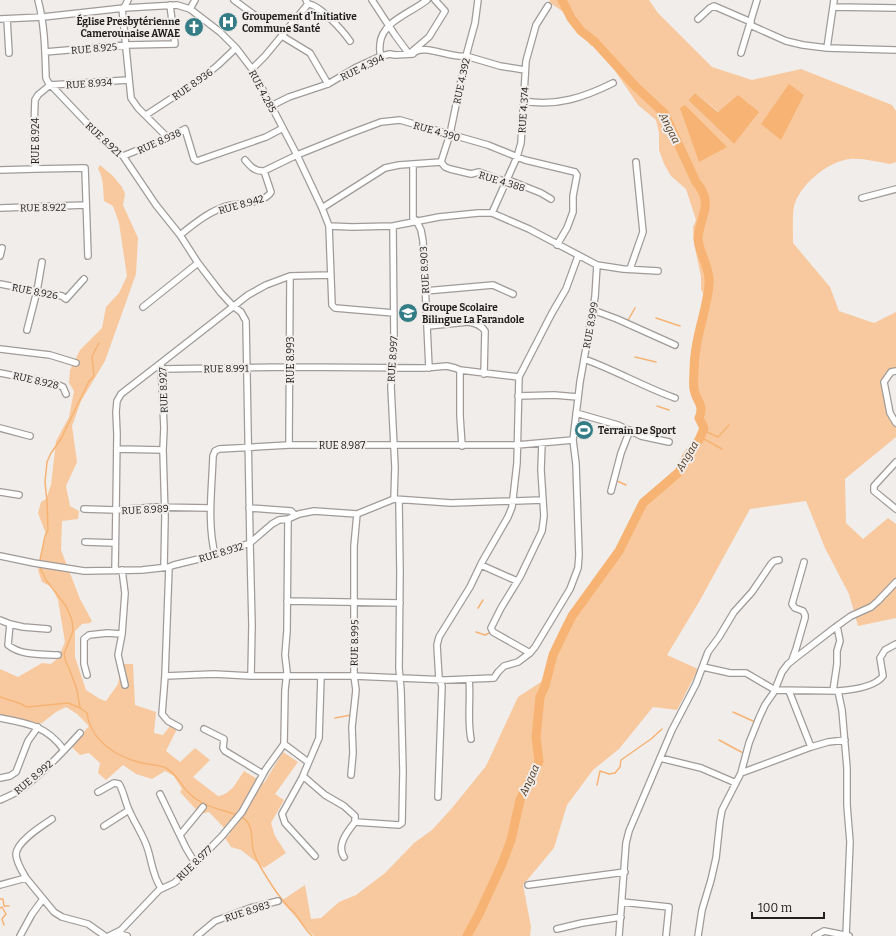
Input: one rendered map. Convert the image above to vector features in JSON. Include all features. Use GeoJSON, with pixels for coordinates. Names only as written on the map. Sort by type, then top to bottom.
{"type":"FeatureCollection","features":[{"type":"Feature","properties":{"kind":"street"},"geometry":{"type":"LineString","coordinates":[[38,0],[42,17],[46,52],[46,78],[50,85]]}},
{"type":"Feature","properties":{"kind":"street"},"geometry":{"type":"LineString","coordinates":[[128,0],[123,8],[128,80],[131,98],[138,108],[168,138]]}},
{"type":"Feature","properties":{"kind":"street"},"geometry":{"type":"LineString","coordinates":[[190,9],[195,0]]}},
{"type":"Feature","properties":{"kind":"street"},"geometry":{"type":"LineString","coordinates":[[236,0],[257,17]]}},
{"type":"Feature","properties":{"kind":"street"},"geometry":{"type":"LineString","coordinates":[[372,0],[389,27],[409,54],[429,37],[445,11],[435,0]]}},
{"type":"Feature","properties":{"kind":"street"},"geometry":{"type":"LineString","coordinates":[[381,56],[381,37],[384,32],[395,21],[417,8],[427,0]]}},
{"type":"Feature","properties":{"kind":"street","name":"RUE 4.392"},"geometry":{"type":"LineString","coordinates":[[441,162],[450,134],[466,56],[475,23],[478,0]]}},
{"type":"Feature","properties":{"kind":"street"},"geometry":{"type":"LineString","coordinates":[[741,53],[757,0]]}},
{"type":"Feature","properties":{"kind":"street"},"geometry":{"type":"LineString","coordinates":[[827,48],[834,0]]}},
{"type":"Feature","properties":{"kind":"street"},"geometry":{"type":"LineString","coordinates":[[252,69],[282,36],[307,2],[315,6],[326,15],[350,40]]}},
{"type":"Feature","properties":{"kind":"street","name":"RUE 4.285"},"geometry":{"type":"LineString","coordinates":[[0,19],[42,17],[123,8],[170,5],[177,5],[190,9],[210,24],[236,48],[252,69],[297,155],[329,226],[332,305],[335,308],[394,313]]}},
{"type":"Feature","properties":{"kind":"street","name":"RUE 8.925"},"geometry":{"type":"LineString","coordinates":[[46,52],[126,45],[175,44],[170,5]]}},
{"type":"Feature","properties":{"kind":"street","name":"RUE 4.374"},"geometry":{"type":"LineString","coordinates":[[492,213],[517,157],[521,143],[527,54],[534,30],[548,6]]}},
{"type":"Feature","properties":{"kind":"street"},"geometry":{"type":"LineString","coordinates":[[698,19],[714,6],[786,41],[827,48],[896,50]]}},
{"type":"Feature","properties":{"kind":"street"},"geometry":{"type":"LineString","coordinates":[[833,7],[896,8]]}},
{"type":"Feature","properties":{"kind":"street"},"geometry":{"type":"LineString","coordinates":[[7,19],[9,53]]}},
{"type":"Feature","properties":{"kind":"street"},"geometry":{"type":"LineString","coordinates":[[282,36],[310,53],[328,84]]}},
{"type":"Feature","properties":{"kind":"street","name":"RUE 8.936"},"geometry":{"type":"LineString","coordinates":[[146,115],[201,79],[236,48]]}},
{"type":"Feature","properties":{"kind":"street","name":"RUE 4.394"},"geometry":{"type":"LineString","coordinates":[[271,106],[289,97],[328,84],[355,68],[381,56],[390,54],[413,54],[416,50],[420,49],[437,51],[462,57],[466,56],[500,66],[525,70]]}},
{"type":"Feature","properties":{"kind":"street","name":"RUE 8.934"},"geometry":{"type":"LineString","coordinates":[[50,85],[128,80]]}},
{"type":"Feature","properties":{"kind":"street"},"geometry":{"type":"LineString","coordinates":[[524,101],[541,104],[570,101],[590,94],[613,83]]}},
{"type":"Feature","properties":{"kind":"street","name":"RUE 8.921"},"geometry":{"type":"LineString","coordinates":[[50,85],[103,140],[123,156],[156,205],[180,235],[198,263],[233,306]]}},
{"type":"Feature","properties":{"kind":"street","name":"RUE 8.924"},"geometry":{"type":"LineString","coordinates":[[0,170],[34,169],[36,100],[38,95],[50,85]]}},
{"type":"Feature","properties":{"kind":"street","name":"RUE 4.390"},"geometry":{"type":"LineString","coordinates":[[297,155],[375,125],[393,120],[400,120],[488,145],[517,157],[577,173],[572,200],[573,212],[567,228],[557,245]]}},
{"type":"Feature","properties":{"kind":"street","name":"RUE 8.938"},"geometry":{"type":"LineString","coordinates":[[123,156],[168,138],[185,129],[194,159],[197,161],[244,144],[266,138],[282,128]]}},
{"type":"Feature","properties":{"kind":"street"},"geometry":{"type":"LineString","coordinates":[[245,160],[255,170],[264,171],[297,155]]}},
{"type":"Feature","properties":{"kind":"street"},"geometry":{"type":"LineString","coordinates":[[322,208],[385,168],[399,165],[441,162]]}},
{"type":"Feature","properties":{"kind":"street","name":"RUE 4.388"},"geometry":{"type":"LineString","coordinates":[[441,162],[450,169],[471,174],[479,172],[506,182],[511,181],[541,193],[551,199]]}},
{"type":"Feature","properties":{"kind":"street"},"geometry":{"type":"LineString","coordinates":[[630,269],[643,232],[636,162]]}},
{"type":"Feature","properties":{"kind":"street","name":"RUE 8.903"},"geometry":{"type":"LineString","coordinates":[[413,164],[415,221],[422,237],[428,326],[429,368]]}},
{"type":"Feature","properties":{"kind":"street"},"geometry":{"type":"LineString","coordinates":[[34,169],[85,168],[88,256]]}},
{"type":"Feature","properties":{"kind":"street","name":"RUE 8.942"},"geometry":{"type":"LineString","coordinates":[[180,235],[216,210],[258,200],[269,195],[272,192],[264,171]]}},
{"type":"Feature","properties":{"kind":"street"},"geometry":{"type":"LineString","coordinates":[[862,198],[896,189]]}},
{"type":"Feature","properties":{"kind":"street","name":"RUE 8.922"},"geometry":{"type":"LineString","coordinates":[[0,208],[86,205]]}},
{"type":"Feature","properties":{"kind":"street"},"geometry":{"type":"LineString","coordinates":[[329,226],[393,226],[415,221],[478,213],[492,213],[529,229],[597,265],[658,271]]}},
{"type":"Feature","properties":{"kind":"street","name":"RUE 8.997"},"geometry":{"type":"LineString","coordinates":[[355,822],[398,825],[402,823],[404,771],[401,690],[399,677],[400,532],[395,483],[391,388],[394,313],[393,226]]}},
{"type":"Feature","properties":{"kind":"street"},"geometry":{"type":"LineString","coordinates":[[0,256],[2,248]]}},
{"type":"Feature","properties":{"kind":"street"},"geometry":{"type":"LineString","coordinates":[[438,797],[442,686],[439,679],[438,637],[470,587],[480,565],[508,517],[513,502],[516,473],[519,377],[566,289],[578,256]]}},
{"type":"Feature","properties":{"kind":"street"},"geometry":{"type":"LineString","coordinates":[[28,330],[42,262]]}},
{"type":"Feature","properties":{"kind":"street"},"geometry":{"type":"LineString","coordinates":[[143,307],[198,263]]}},
{"type":"Feature","properties":{"kind":"street","name":"RUE 8.999"},"geometry":{"type":"LineString","coordinates":[[354,676],[439,679],[494,678],[504,666],[518,662],[530,652],[539,641],[570,589],[578,568],[579,555],[576,512],[576,464],[573,440],[578,397],[595,297],[597,265]]}},
{"type":"Feature","properties":{"kind":"street","name":"RUE 8.927"},"geometry":{"type":"LineString","coordinates":[[179,727],[168,721],[162,714],[165,676],[166,567],[163,450],[164,428],[161,363],[233,306],[248,295],[266,285],[290,276],[331,275]]}},
{"type":"Feature","properties":{"kind":"street","name":"RUE 8.993"},"geometry":{"type":"LineString","coordinates":[[289,445],[290,276]]}},
{"type":"Feature","properties":{"kind":"street","name":"RUE 8.926"},"geometry":{"type":"LineString","coordinates":[[0,284],[62,296],[66,299],[84,279]]}},
{"type":"Feature","properties":{"kind":"street"},"geometry":{"type":"LineString","coordinates":[[425,291],[496,285],[513,294]]}},
{"type":"Feature","properties":{"kind":"street","name":"RUE 8.932"},"geometry":{"type":"LineString","coordinates":[[0,556],[34,563],[84,570],[142,570],[166,567],[215,555],[250,543],[246,321],[241,312],[233,306]]}},
{"type":"Feature","properties":{"kind":"street"},"geometry":{"type":"LineString","coordinates":[[593,310],[618,319],[675,344]]}},
{"type":"Feature","properties":{"kind":"street"},"geometry":{"type":"LineString","coordinates":[[428,326],[468,322],[475,323],[483,328],[485,332],[484,374]]}},
{"type":"Feature","properties":{"kind":"street"},"geometry":{"type":"LineString","coordinates":[[0,349],[50,355],[76,364]]}},
{"type":"Feature","properties":{"kind":"street"},"geometry":{"type":"LineString","coordinates":[[584,359],[675,398]]}},
{"type":"Feature","properties":{"kind":"street"},"geometry":{"type":"LineString","coordinates":[[84,509],[116,510],[116,412],[118,398],[121,394],[161,363]]}},
{"type":"Feature","properties":{"kind":"street","name":"RUE 8.991"},"geometry":{"type":"LineString","coordinates":[[162,369],[290,367],[365,369],[429,368],[448,366],[460,370],[484,374],[519,377]]}},
{"type":"Feature","properties":{"kind":"street"},"geometry":{"type":"LineString","coordinates":[[460,370],[460,416],[462,446]]}},
{"type":"Feature","properties":{"kind":"street"},"geometry":{"type":"LineString","coordinates":[[896,371],[891,372],[884,382],[896,422]]}},
{"type":"Feature","properties":{"kind":"street","name":"RUE 8.928"},"geometry":{"type":"LineString","coordinates":[[0,373],[56,384],[63,387],[66,394]]}},
{"type":"Feature","properties":{"kind":"street"},"geometry":{"type":"LineString","coordinates":[[518,396],[554,395],[578,397]]}},
{"type":"Feature","properties":{"kind":"street"},"geometry":{"type":"LineString","coordinates":[[576,414],[618,425],[641,436],[669,442]]}},
{"type":"Feature","properties":{"kind":"street"},"geometry":{"type":"LineString","coordinates":[[0,428],[30,436]]}},
{"type":"Feature","properties":{"kind":"street"},"geometry":{"type":"LineString","coordinates":[[611,491],[621,453],[630,430]]}},
{"type":"Feature","properties":{"kind":"street","name":"RUE 8.987"},"geometry":{"type":"LineString","coordinates":[[215,555],[209,508],[214,453],[215,451],[224,448],[289,445],[516,445],[573,440]]}},
{"type":"Feature","properties":{"kind":"street"},"geometry":{"type":"LineString","coordinates":[[530,652],[491,628],[542,531],[544,516],[541,470],[542,443]]}},
{"type":"Feature","properties":{"kind":"street"},"geometry":{"type":"LineString","coordinates":[[117,449],[163,450]]}},
{"type":"Feature","properties":{"kind":"street"},"geometry":{"type":"LineString","coordinates":[[896,462],[874,486],[874,490],[896,509]]}},
{"type":"Feature","properties":{"kind":"street"},"geometry":{"type":"LineString","coordinates":[[0,492],[19,495]]}},
{"type":"Feature","properties":{"kind":"street"},"geometry":{"type":"LineString","coordinates":[[251,676],[252,624],[250,543],[272,524],[295,515],[314,511],[357,514],[396,499],[412,502],[451,503],[543,500]]}},
{"type":"Feature","properties":{"kind":"street","name":"RUE 8.989"},"geometry":{"type":"LineString","coordinates":[[115,571],[116,510],[165,507],[209,508]]}},
{"type":"Feature","properties":{"kind":"street"},"geometry":{"type":"LineString","coordinates":[[249,508],[291,511],[295,515]]}},
{"type":"Feature","properties":{"kind":"street","name":"RUE 8.995"},"geometry":{"type":"LineString","coordinates":[[165,676],[214,674],[251,676],[354,676],[354,546],[357,514]]}},
{"type":"Feature","properties":{"kind":"street"},"geometry":{"type":"LineString","coordinates":[[288,519],[285,655],[287,675],[285,690],[284,744],[308,762]]}},
{"type":"Feature","properties":{"kind":"street"},"geometry":{"type":"LineString","coordinates":[[85,542],[115,543]]}},
{"type":"Feature","properties":{"kind":"street"},"geometry":{"type":"LineString","coordinates":[[619,936],[625,872],[626,842],[660,758],[703,667],[708,652],[734,612],[752,592],[771,564],[774,561],[779,560]]}},
{"type":"Feature","properties":{"kind":"street"},"geometry":{"type":"LineString","coordinates":[[790,662],[805,618],[803,611],[795,608],[792,604],[804,562]]}},
{"type":"Feature","properties":{"kind":"street"},"geometry":{"type":"LineString","coordinates":[[480,565],[517,581]]}},
{"type":"Feature","properties":{"kind":"street"},"geometry":{"type":"LineString","coordinates":[[122,570],[125,593],[122,634],[118,655],[125,685]]}},
{"type":"Feature","properties":{"kind":"street"},"geometry":{"type":"LineString","coordinates":[[698,936],[702,910],[716,858],[722,810],[741,773],[749,742],[759,718],[765,705],[775,690],[782,672],[790,662],[837,626],[851,616],[871,607],[878,602],[896,582]]}},
{"type":"Feature","properties":{"kind":"street"},"geometry":{"type":"LineString","coordinates":[[287,600],[400,603]]}},
{"type":"Feature","properties":{"kind":"street"},"geometry":{"type":"LineString","coordinates":[[0,620],[23,627],[48,629]]}},
{"type":"Feature","properties":{"kind":"street"},"geometry":{"type":"LineString","coordinates":[[10,624],[8,642],[8,646],[10,648],[24,652],[58,655]]}},
{"type":"Feature","properties":{"kind":"street"},"geometry":{"type":"LineString","coordinates":[[815,936],[824,931],[848,936],[850,842],[845,740],[842,710],[836,691],[837,651],[840,641],[837,626]]}},
{"type":"Feature","properties":{"kind":"street"},"geometry":{"type":"LineString","coordinates":[[87,675],[84,664],[84,640],[89,635],[107,633],[122,634]]}},
{"type":"Feature","properties":{"kind":"street"},"geometry":{"type":"LineString","coordinates":[[703,667],[730,673],[746,673],[775,690],[836,691],[858,689],[880,680],[883,676],[880,658],[885,650],[896,644]]}},
{"type":"Feature","properties":{"kind":"street"},"geometry":{"type":"LineString","coordinates":[[315,856],[282,817],[283,810],[303,776],[318,738],[321,676]]}},
{"type":"Feature","properties":{"kind":"street"},"geometry":{"type":"LineString","coordinates":[[351,775],[353,753],[352,727],[356,690],[354,676]]}},
{"type":"Feature","properties":{"kind":"street"},"geometry":{"type":"LineString","coordinates":[[469,679],[471,739]]}},
{"type":"Feature","properties":{"kind":"street"},"geometry":{"type":"LineString","coordinates":[[789,691],[811,747]]}},
{"type":"Feature","properties":{"kind":"street"},"geometry":{"type":"LineString","coordinates":[[0,718],[38,727],[50,734],[64,750]]}},
{"type":"Feature","properties":{"kind":"street"},"geometry":{"type":"LineString","coordinates":[[0,778],[10,776],[16,772],[28,741],[38,727]]}},
{"type":"Feature","properties":{"kind":"street"},"geometry":{"type":"LineString","coordinates":[[204,729],[224,739],[223,748],[225,751],[262,774]]}},
{"type":"Feature","properties":{"kind":"street","name":"RUE 8.992"},"geometry":{"type":"LineString","coordinates":[[0,800],[23,788],[80,733]]}},
{"type":"Feature","properties":{"kind":"street"},"geometry":{"type":"LineString","coordinates":[[741,773],[811,747],[828,742],[845,740]]}},
{"type":"Feature","properties":{"kind":"street","name":"RUE 8.977"},"geometry":{"type":"LineString","coordinates":[[109,936],[116,933],[128,923],[161,888],[179,879],[236,820],[257,786],[262,774],[284,744]]}},
{"type":"Feature","properties":{"kind":"street"},"geometry":{"type":"LineString","coordinates":[[660,758],[702,768],[736,783]]}},
{"type":"Feature","properties":{"kind":"street"},"geometry":{"type":"LineString","coordinates":[[303,776],[325,795],[344,806],[353,814],[355,822],[347,832],[341,850],[344,857]]}},
{"type":"Feature","properties":{"kind":"street"},"geometry":{"type":"LineString","coordinates":[[98,792],[114,783],[119,784],[122,788],[129,810],[148,848],[156,879],[161,888]]}},
{"type":"Feature","properties":{"kind":"street"},"geometry":{"type":"LineString","coordinates":[[160,794],[195,863]]}},
{"type":"Feature","properties":{"kind":"street"},"geometry":{"type":"LineString","coordinates":[[180,835],[203,807]]}},
{"type":"Feature","properties":{"kind":"street"},"geometry":{"type":"LineString","coordinates":[[104,826],[129,810]]}},
{"type":"Feature","properties":{"kind":"street"},"geometry":{"type":"LineString","coordinates":[[52,819],[28,837],[18,849],[16,853],[18,862],[26,878],[54,912],[62,917],[88,924],[105,936]]}},
{"type":"Feature","properties":{"kind":"street"},"geometry":{"type":"LineString","coordinates":[[528,885],[625,872]]}},
{"type":"Feature","properties":{"kind":"street"},"geometry":{"type":"LineString","coordinates":[[0,885],[26,878]]}},
{"type":"Feature","properties":{"kind":"street"},"geometry":{"type":"LineString","coordinates":[[20,936],[32,914],[43,899]]}},
{"type":"Feature","properties":{"kind":"street","name":"RUE 8.983"},"geometry":{"type":"LineString","coordinates":[[197,936],[215,922],[244,910],[278,901]]}},
{"type":"Feature","properties":{"kind":"street"},"geometry":{"type":"LineString","coordinates":[[622,902],[669,907],[666,936]]}},
{"type":"Feature","properties":{"kind":"street"},"geometry":{"type":"LineString","coordinates":[[557,929],[582,923],[621,917]]}},
{"type":"Feature","properties":{"kind":"street"},"geometry":{"type":"LineString","coordinates":[[116,933],[127,936]]}},
{"type":"Feature","properties":{"kind":"shaded area"},"geometry":{"type":"Polygon","coordinates":[[[550,0],[649,0],[658,13],[712,67],[752,80],[801,69],[892,105],[896,111],[896,162],[890,164],[850,159],[834,164],[817,174],[804,188],[795,203],[793,216],[793,243],[830,287],[839,311],[874,323],[896,312],[896,373],[881,383],[896,420],[896,437],[845,479],[846,523],[863,539],[888,518],[896,524],[896,618],[858,626],[849,594],[825,548],[806,501],[750,509],[699,602],[667,655],[698,669],[677,710],[653,707],[619,749],[593,770],[567,805],[554,848],[523,885],[531,927],[530,936],[314,936],[281,901],[305,885],[311,919],[321,918],[339,902],[356,895],[385,873],[414,843],[432,830],[452,808],[486,766],[518,697],[547,678],[553,655],[572,616],[619,551],[643,503],[679,472],[687,456],[699,440],[704,428],[699,418],[701,406],[694,391],[694,381],[695,348],[707,301],[701,289],[701,277],[694,243],[693,227],[696,220],[686,189],[671,176],[664,164],[659,150],[659,133],[656,120],[638,105],[597,44],[591,46],[569,16],[549,2],[550,0]],[[695,93],[688,100],[734,144],[719,112],[695,93]]]}},
{"type":"Feature","properties":{"kind":"shaded area"},"geometry":{"type":"Polygon","coordinates":[[[789,84],[804,95],[781,140],[761,124],[789,84]]]}},
{"type":"Feature","properties":{"kind":"shaded area"},"geometry":{"type":"Polygon","coordinates":[[[695,93],[718,112],[738,95],[759,112],[734,144],[688,100],[695,93]]]}},
{"type":"Feature","properties":{"kind":"shaded area"},"geometry":{"type":"Polygon","coordinates":[[[685,105],[727,147],[699,162],[680,108],[685,105]]]}},
{"type":"Feature","properties":{"kind":"shaded area"},"geometry":{"type":"Polygon","coordinates":[[[100,165],[113,176],[122,187],[125,194],[123,205],[138,238],[136,274],[105,361],[81,401],[72,426],[77,462],[66,486],[70,506],[79,511],[78,519],[62,521],[61,550],[80,599],[92,621],[90,623],[82,624],[75,631],[75,657],[86,690],[106,701],[118,684],[122,664],[133,664],[135,705],[156,712],[154,733],[163,735],[170,726],[177,729],[166,751],[180,762],[195,748],[210,760],[193,777],[218,796],[231,790],[244,771],[264,783],[283,752],[298,762],[275,794],[284,800],[271,823],[275,836],[286,853],[264,868],[241,850],[231,847],[225,838],[230,834],[209,812],[200,814],[180,792],[182,789],[174,776],[165,771],[152,779],[136,774],[123,765],[106,780],[98,773],[100,763],[89,753],[80,755],[71,746],[89,726],[77,714],[66,707],[56,712],[42,723],[25,723],[0,714],[0,669],[18,677],[42,663],[51,664],[58,658],[65,642],[58,600],[52,587],[42,582],[38,570],[46,534],[38,513],[41,502],[46,499],[51,485],[56,441],[69,417],[74,391],[69,383],[70,370],[80,350],[102,328],[106,307],[119,293],[127,276],[119,223],[113,206],[104,201],[102,180],[98,169],[100,165]]]}},
{"type":"Feature","properties":{"kind":"shaded area","name":"Terrain De Sport"},"geometry":{"type":"Polygon","coordinates":[[[578,422],[592,426],[593,432],[589,437],[585,439],[579,438],[577,431],[578,422]]]}},
{"type":"Feature","properties":{"kind":"waterway","name":"Angaa"},"geometry":{"type":"LineString","coordinates":[[467,936],[502,864],[511,840],[520,800],[539,761],[536,737],[540,697],[545,686],[553,655],[572,616],[619,551],[643,503],[679,472],[687,456],[699,440],[704,428],[699,418],[701,406],[694,389],[694,363],[696,347],[709,285],[707,268],[698,241],[705,209],[704,196],[664,113],[635,86],[594,41],[581,31],[571,18],[562,0]]}},
{"type":"Feature","properties":{"kind":"waterway"},"geometry":{"type":"LineString","coordinates":[[627,322],[635,308]]}},
{"type":"Feature","properties":{"kind":"waterway"},"geometry":{"type":"LineString","coordinates":[[656,318],[680,326]]}},
{"type":"Feature","properties":{"kind":"waterway"},"geometry":{"type":"LineString","coordinates":[[80,708],[77,690],[64,654],[73,631],[72,620],[66,606],[46,580],[41,570],[40,560],[45,536],[48,530],[45,482],[47,462],[51,453],[61,439],[89,381],[94,376],[92,356],[99,343]]}},
{"type":"Feature","properties":{"kind":"waterway"},"geometry":{"type":"LineString","coordinates":[[635,357],[656,362]]}},
{"type":"Feature","properties":{"kind":"waterway"},"geometry":{"type":"LineString","coordinates":[[657,406],[669,410]]}},
{"type":"Feature","properties":{"kind":"waterway"},"geometry":{"type":"LineString","coordinates":[[707,432],[718,437],[729,425]]}},
{"type":"Feature","properties":{"kind":"waterway"},"geometry":{"type":"LineString","coordinates":[[704,439],[722,449]]}},
{"type":"Feature","properties":{"kind":"waterway"},"geometry":{"type":"LineString","coordinates":[[615,480],[626,485]]}},
{"type":"Feature","properties":{"kind":"waterway"},"geometry":{"type":"LineString","coordinates":[[478,608],[483,600]]}},
{"type":"Feature","properties":{"kind":"waterway"},"geometry":{"type":"LineString","coordinates":[[476,632],[485,635],[491,632]]}},
{"type":"Feature","properties":{"kind":"waterway"},"geometry":{"type":"LineString","coordinates":[[0,697],[27,707],[68,703],[80,708],[87,713],[89,723],[99,740],[114,752],[132,760],[166,768],[173,773],[187,791],[201,802],[237,815]]}},
{"type":"Feature","properties":{"kind":"waterway"},"geometry":{"type":"LineString","coordinates":[[733,712],[755,722]]}},
{"type":"Feature","properties":{"kind":"waterway"},"geometry":{"type":"LineString","coordinates":[[335,718],[351,715]]}},
{"type":"Feature","properties":{"kind":"waterway"},"geometry":{"type":"LineString","coordinates":[[597,785],[600,771],[609,774],[615,773],[620,767],[621,760],[651,739],[662,729]]}},
{"type":"Feature","properties":{"kind":"waterway"},"geometry":{"type":"LineString","coordinates":[[719,740],[745,754]]}},
{"type":"Feature","properties":{"kind":"waterway"},"geometry":{"type":"LineString","coordinates":[[241,817],[248,823],[254,853],[263,871],[287,906],[312,936]]}},
{"type":"Feature","properties":{"kind":"waterway"},"geometry":{"type":"LineString","coordinates":[[0,899],[3,899],[4,906],[9,906]]}},
{"type":"Feature","properties":{"kind":"waterway"},"geometry":{"type":"LineString","coordinates":[[0,908],[2,907],[6,914],[2,919],[4,925]]}},
{"type":"Feature","properties":{"kind":"place","name":"Groupement d'Initiative Commune Santé"},"geometry":{"type":"Point","coordinates":[228,22]}},
{"type":"Feature","properties":{"kind":"place","name":"Église Presbytérienne Camerounaise AWAE"},"geometry":{"type":"Point","coordinates":[194,27]}},
{"type":"Feature","properties":{"kind":"place","name":"Groupe Scolaire Bilingue La Farandole"},"geometry":{"type":"Point","coordinates":[408,313]}},
{"type":"Feature","properties":{"kind":"place","name":"Terrain De Sport"},"geometry":{"type":"Point","coordinates":[584,430]}}]}
